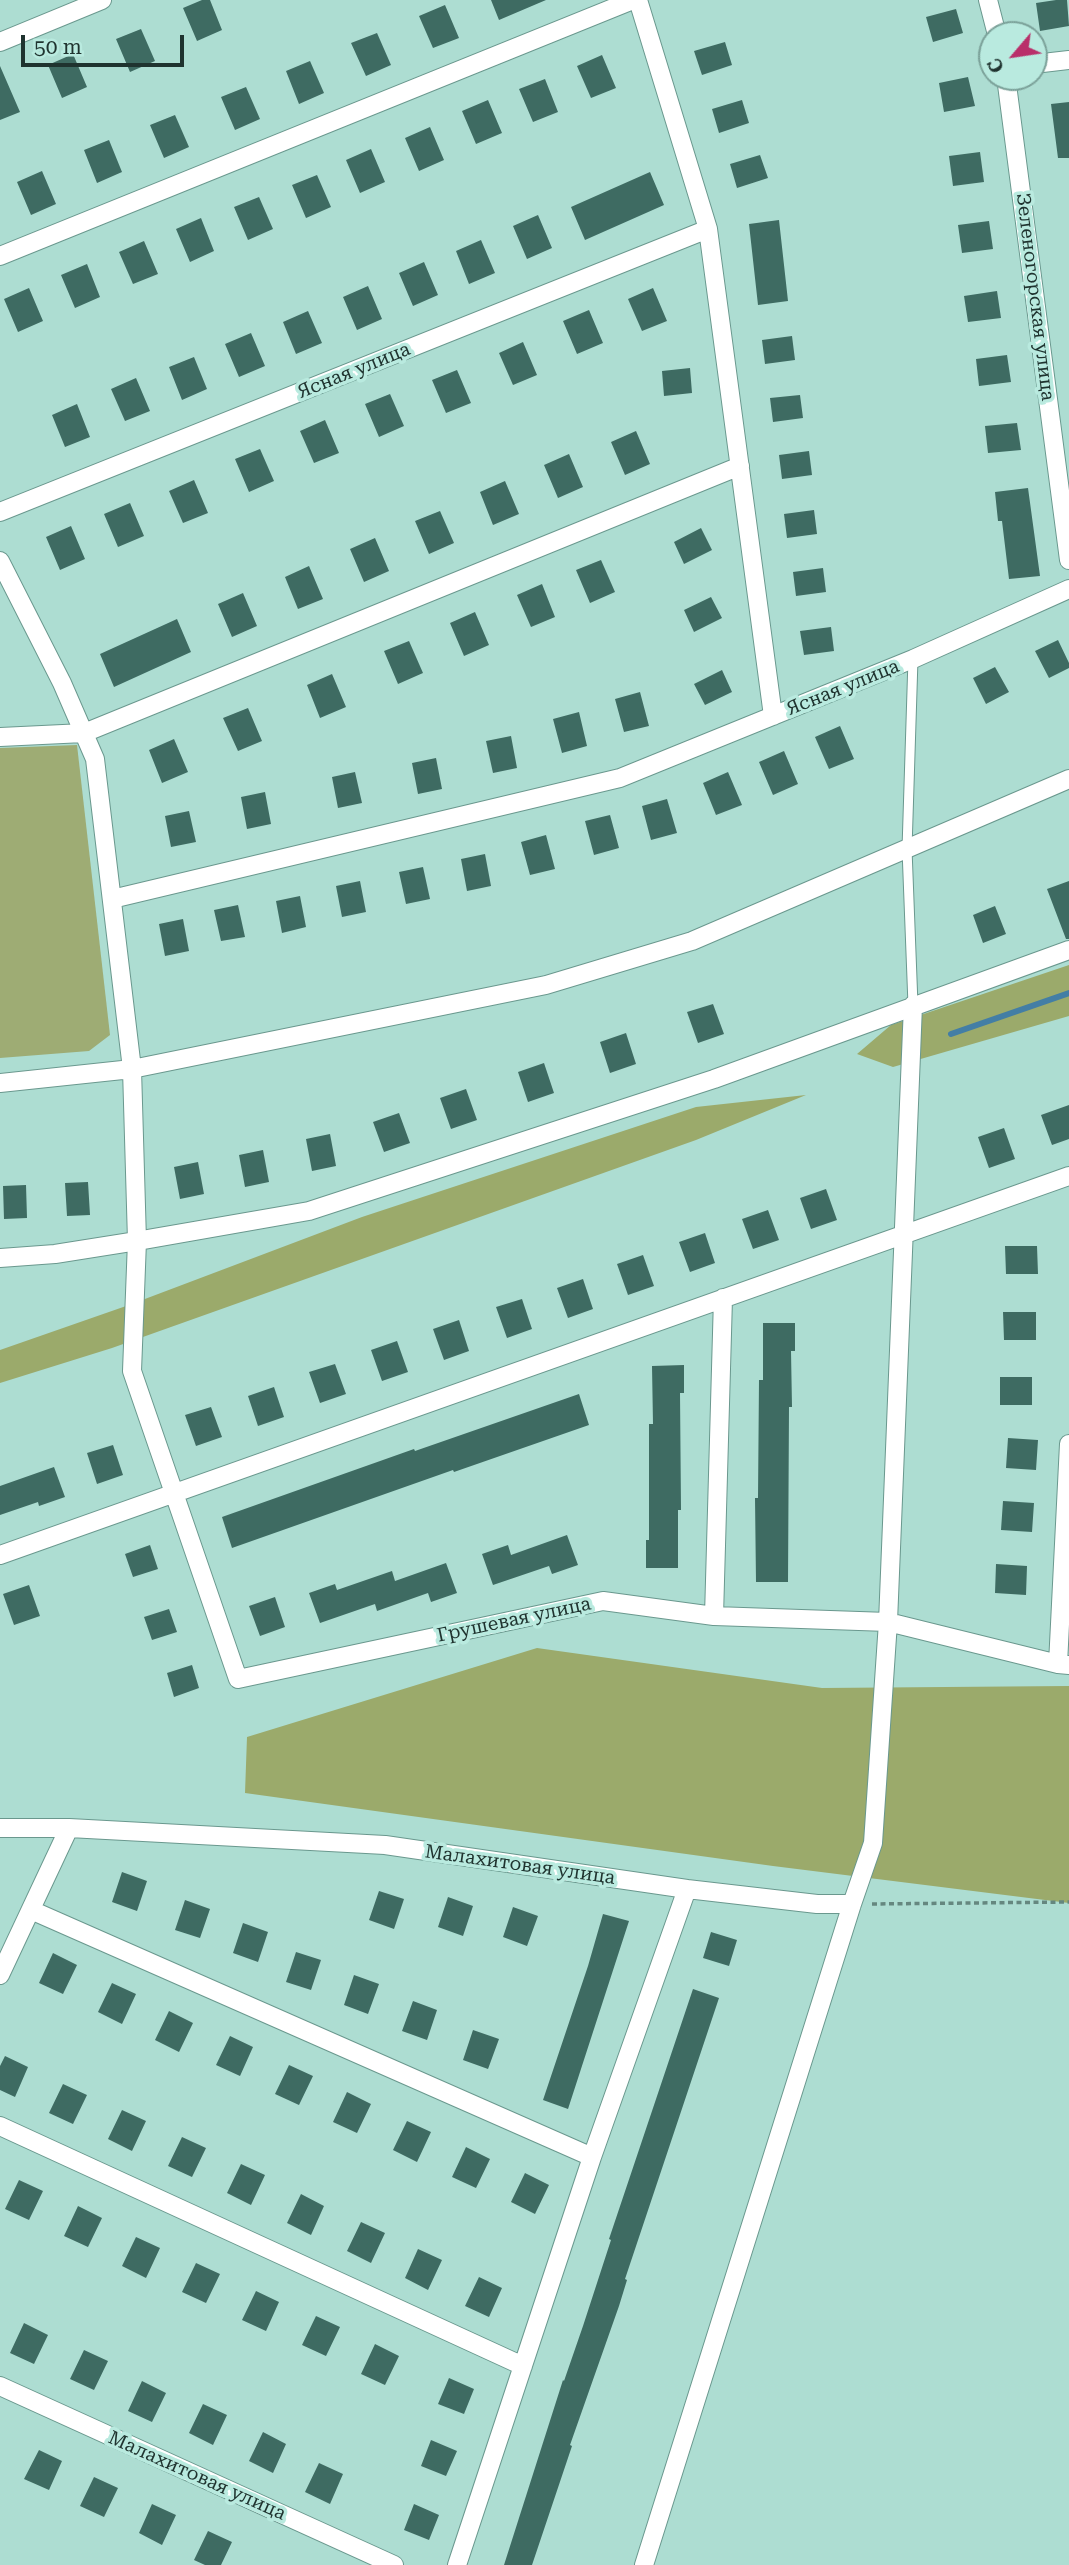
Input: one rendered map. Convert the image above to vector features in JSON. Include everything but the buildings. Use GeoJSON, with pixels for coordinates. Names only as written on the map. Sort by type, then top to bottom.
{"type":"FeatureCollection","features":[{"type":"Feature","properties":{"kind":"street"},"geometry":{"type":"LineString","coordinates":[[0,42],[102,0]]}},
{"type":"Feature","properties":{"kind":"street","name":"Ясная улица"},"geometry":{"type":"LineString","coordinates":[[0,256],[635,0],[708,229],[774,716]]}},
{"type":"Feature","properties":{"kind":"street"},"geometry":{"type":"LineString","coordinates":[[988,0],[993,21]]}},
{"type":"Feature","properties":{"kind":"street"},"geometry":{"type":"LineString","coordinates":[[1048,62],[1069,60]]}},
{"type":"Feature","properties":{"kind":"street","name":"Зеленогорская улица"},"geometry":{"type":"LineString","coordinates":[[1008,91],[1069,559]]}},
{"type":"Feature","properties":{"kind":"street","name":"Ясная улица"},"geometry":{"type":"LineString","coordinates":[[0,512],[708,229]]}},
{"type":"Feature","properties":{"kind":"street"},"geometry":{"type":"LineString","coordinates":[[0,737],[83,733],[740,466]]}},
{"type":"Feature","properties":{"kind":"street"},"geometry":{"type":"LineString","coordinates":[[0,561],[62,683],[95,759],[132,1069],[137,1241],[132,1371],[172,1494]]}},
{"type":"Feature","properties":{"kind":"street","name":"Ясная улица"},"geometry":{"type":"LineString","coordinates":[[112,899],[621,778],[913,659],[1069,589]]}},
{"type":"Feature","properties":{"kind":"street"},"geometry":{"type":"LineString","coordinates":[[0,1083],[132,1069],[546,985],[692,941],[1069,779]]}},
{"type":"Feature","properties":{"kind":"street"},"geometry":{"type":"LineString","coordinates":[[0,1258],[55,1254],[309,1210],[714,1079],[1069,950]]}},
{"type":"Feature","properties":{"kind":"street"},"geometry":{"type":"LineString","coordinates":[[644,2565],[873,1843],[888,1622],[913,1005]]}},
{"type":"Feature","properties":{"kind":"street"},"geometry":{"type":"LineString","coordinates":[[0,1555],[1069,1176]]}},
{"type":"Feature","properties":{"kind":"street"},"geometry":{"type":"LineString","coordinates":[[723,1298],[714,1616],[888,1622],[1063,1665],[1069,1444]]}},
{"type":"Feature","properties":{"kind":"street","name":"Грушевая улица"},"geometry":{"type":"LineString","coordinates":[[172,1494],[238,1679],[603,1601],[714,1616]]}},
{"type":"Feature","properties":{"kind":"street","name":"Малахитовая улица"},"geometry":{"type":"LineString","coordinates":[[0,1828],[69,1828],[385,1845],[687,1889],[817,1904],[852,1904]]}},
{"type":"Feature","properties":{"kind":"street"},"geometry":{"type":"LineString","coordinates":[[0,1975],[69,1828]]}},
{"type":"Feature","properties":{"kind":"street"},"geometry":{"type":"LineString","coordinates":[[457,2565],[592,2157],[687,1889]]}},
{"type":"Feature","properties":{"kind":"street"},"geometry":{"type":"LineString","coordinates":[[31,1910],[592,2157]]}},
{"type":"Feature","properties":{"kind":"street"},"geometry":{"type":"LineString","coordinates":[[0,2126],[523,2366]]}},
{"type":"Feature","properties":{"kind":"street","name":"Малахитовая улица"},"geometry":{"type":"LineString","coordinates":[[0,2386],[394,2565]]}},
{"type":"Feature","properties":{"kind":"lane"},"geometry":{"type":"LineString","coordinates":[[913,659],[907,849],[913,1005]]}},
{"type":"Feature","properties":{"kind":"path"},"geometry":{"type":"LineString","coordinates":[[852,1904],[1069,1902]]}},
{"type":"Feature","properties":{"kind":"green space"},"geometry":{"type":"Polygon","coordinates":[[[77,745],[110,1035],[89,1051],[0,1058],[0,748],[77,745]]]}},
{"type":"Feature","properties":{"kind":"green space"},"geometry":{"type":"Polygon","coordinates":[[[1069,965],[1069,1016],[893,1067],[857,1054],[891,1025],[1069,965]]]}},
{"type":"Feature","properties":{"kind":"green space"},"geometry":{"type":"Polygon","coordinates":[[[806,1095],[696,1140],[112,1348],[0,1383],[0,1350],[129,1305],[362,1217],[696,1107],[806,1095]]]}},
{"type":"Feature","properties":{"kind":"green space"},"geometry":{"type":"Polygon","coordinates":[[[537,1648],[822,1688],[1069,1686],[1069,1903],[773,1866],[245,1793],[247,1737],[537,1648]]]}},
{"type":"Feature","properties":{"kind":"waterway"},"geometry":{"type":"LineString","coordinates":[[951,1034],[1069,993]]}}]}
